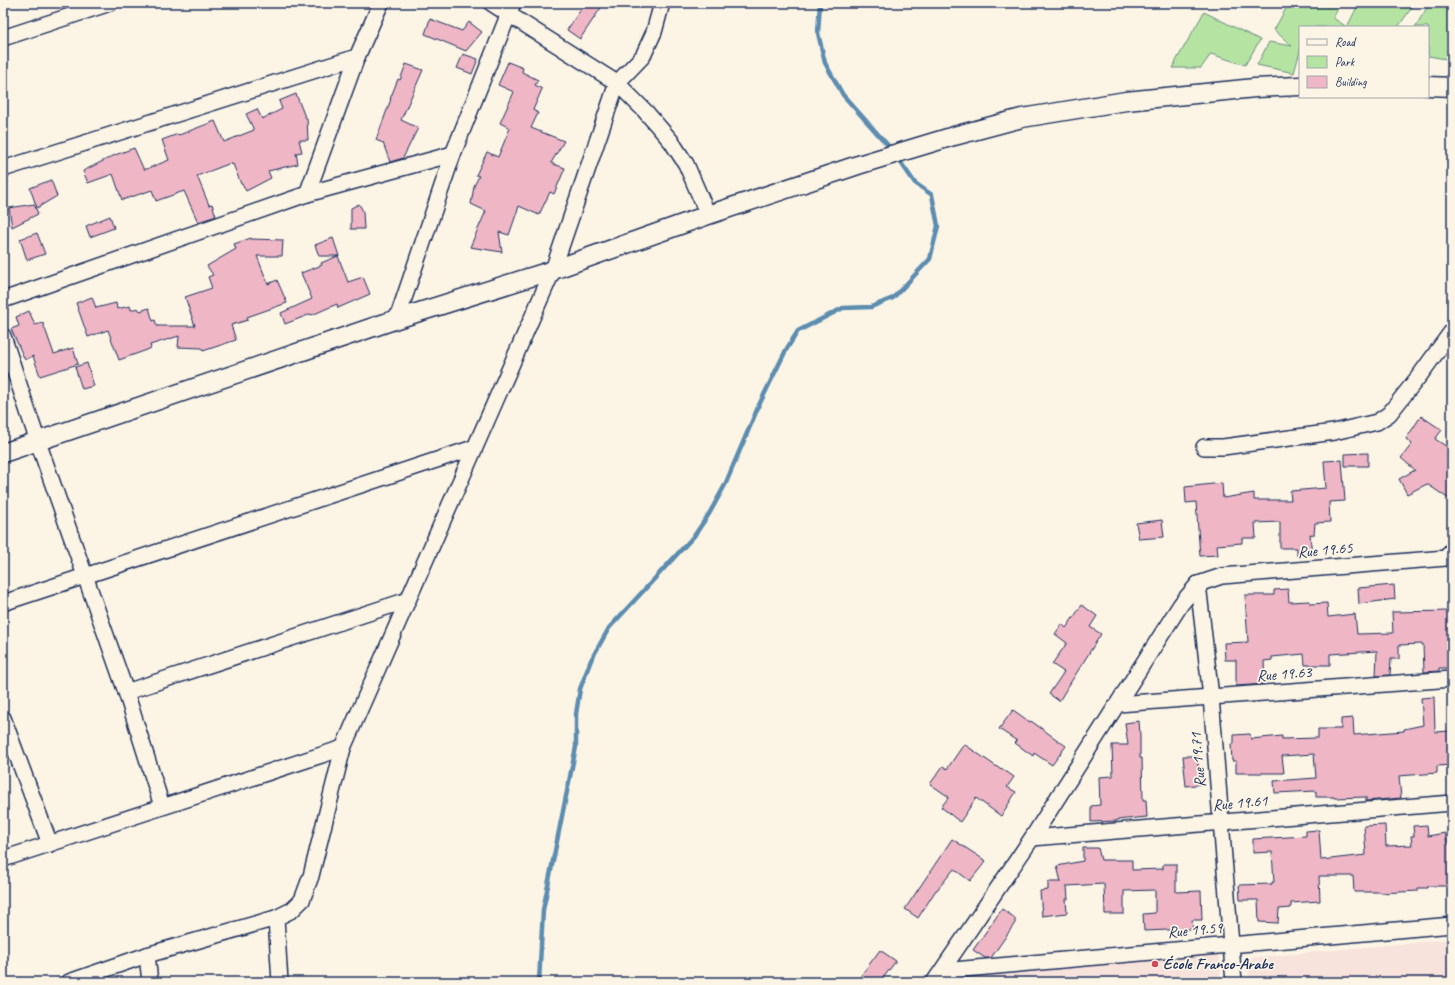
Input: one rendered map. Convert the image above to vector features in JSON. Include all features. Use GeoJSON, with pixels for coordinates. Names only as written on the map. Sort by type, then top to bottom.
{"type":"FeatureCollection","features":[{"type":"Feature","properties":{"kind":"street"},"geometry":{"type":"LineString","coordinates":[[3,38],[110,3]]}},
{"type":"Feature","properties":{"kind":"street"},"geometry":{"type":"LineString","coordinates":[[306,194],[357,57],[381,3]]}},
{"type":"Feature","properties":{"kind":"street"},"geometry":{"type":"LineString","coordinates":[[491,3],[511,8],[617,83],[645,111],[671,141],[686,164],[708,215]]}},
{"type":"Feature","properties":{"kind":"street"},"geometry":{"type":"LineString","coordinates":[[69,982],[147,955],[276,918],[292,910],[302,900],[311,876],[343,748],[473,448],[553,270],[617,83],[643,56],[654,32],[662,3]]}},
{"type":"Feature","properties":{"kind":"street"},"geometry":{"type":"LineString","coordinates":[[397,319],[453,154],[511,8]]}},
{"type":"Feature","properties":{"kind":"street"},"geometry":{"type":"LineString","coordinates":[[3,169],[357,57]]}},
{"type":"Feature","properties":{"kind":"street"},"geometry":{"type":"LineString","coordinates":[[3,453],[397,319],[553,270],[858,164],[988,126],[1022,118],[1126,101],[1255,88],[1299,86]]}},
{"type":"Feature","properties":{"kind":"street"},"geometry":{"type":"LineString","coordinates":[[1429,86],[1452,87]]}},
{"type":"Feature","properties":{"kind":"street"},"geometry":{"type":"LineString","coordinates":[[3,300],[306,194],[453,154]]}},
{"type":"Feature","properties":{"kind":"street"},"geometry":{"type":"LineString","coordinates":[[1204,447],[1223,447],[1334,432],[1377,422],[1389,414],[1452,331]]}},
{"type":"Feature","properties":{"kind":"street"},"geometry":{"type":"LineString","coordinates":[[3,336],[38,442],[126,692],[162,806]]}},
{"type":"Feature","properties":{"kind":"street"},"geometry":{"type":"LineString","coordinates":[[3,603],[473,448]]}},
{"type":"Feature","properties":{"kind":"street","name":"Rue 19.65"},"geometry":{"type":"LineString","coordinates":[[1198,584],[1222,576],[1450,558]]}},
{"type":"Feature","properties":{"kind":"street"},"geometry":{"type":"LineString","coordinates":[[938,976],[1032,838],[1181,604],[1198,584]]}},
{"type":"Feature","properties":{"kind":"street","name":"Rue 19.71"},"geometry":{"type":"LineString","coordinates":[[1198,584],[1211,697],[1234,982]]}},
{"type":"Feature","properties":{"kind":"street"},"geometry":{"type":"LineString","coordinates":[[126,692],[408,600]]}},
{"type":"Feature","properties":{"kind":"street","name":"Rue 19.63"},"geometry":{"type":"LineString","coordinates":[[1118,704],[1452,679]]}},
{"type":"Feature","properties":{"kind":"street"},"geometry":{"type":"LineString","coordinates":[[3,718],[6,733],[50,844]]}},
{"type":"Feature","properties":{"kind":"street"},"geometry":{"type":"LineString","coordinates":[[3,859],[343,748]]}},
{"type":"Feature","properties":{"kind":"street","name":"Rue 19.61"},"geometry":{"type":"LineString","coordinates":[[1032,838],[1452,803]]}},
{"type":"Feature","properties":{"kind":"street"},"geometry":{"type":"LineString","coordinates":[[276,918],[280,982]]}},
{"type":"Feature","properties":{"kind":"street","name":"Rue 19.59"},"geometry":{"type":"LineString","coordinates":[[938,976],[1231,944],[1452,925]]}},
{"type":"Feature","properties":{"kind":"street"},"geometry":{"type":"LineString","coordinates":[[147,955],[150,982]]}},
{"type":"Feature","properties":{"kind":"shaded area"},"geometry":{"type":"Polygon","coordinates":[[[1452,939],[1452,982],[1249,982],[1248,958],[1452,939]]]}},
{"type":"Feature","properties":{"kind":"shaded area","name":"École Franco-Arabe"},"geometry":{"type":"Polygon","coordinates":[[[1219,953],[1221,982],[957,982],[962,975],[1219,953]]]}},
{"type":"Feature","properties":{"kind":"green space"},"geometry":{"type":"Polygon","coordinates":[[[1289,3],[1341,3],[1333,18],[1345,26],[1299,26],[1299,55],[1294,73],[1257,65],[1269,42],[1292,46],[1274,30],[1289,3]]]}},
{"type":"Feature","properties":{"kind":"green space"},"geometry":{"type":"Polygon","coordinates":[[[1359,3],[1415,3],[1399,26],[1348,26],[1359,3]]]}},
{"type":"Feature","properties":{"kind":"green space"},"geometry":{"type":"Polygon","coordinates":[[[1430,3],[1452,3],[1452,60],[1429,56],[1429,26],[1416,26],[1430,3]]]}},
{"type":"Feature","properties":{"kind":"green space"},"geometry":{"type":"Polygon","coordinates":[[[1204,12],[1260,40],[1245,65],[1211,54],[1201,68],[1172,68],[1204,12]]]}},
{"type":"Feature","properties":{"kind":"building"},"geometry":{"type":"Polygon","coordinates":[[[585,3],[604,3],[580,39],[567,30],[585,3]]]}},
{"type":"Feature","properties":{"kind":"building"},"geometry":{"type":"Polygon","coordinates":[[[430,19],[462,31],[469,22],[482,32],[466,51],[425,34],[430,19]]]}},
{"type":"Feature","properties":{"kind":"building"},"geometry":{"type":"Polygon","coordinates":[[[463,54],[478,59],[472,74],[457,68],[463,54]]]}},
{"type":"Feature","properties":{"kind":"building"},"geometry":{"type":"Polygon","coordinates":[[[508,62],[523,68],[522,72],[538,80],[535,85],[542,89],[533,110],[538,113],[531,128],[564,141],[551,163],[565,168],[554,194],[550,192],[539,215],[519,206],[509,235],[499,232],[502,252],[470,247],[486,211],[471,204],[474,186],[479,176],[476,175],[487,152],[498,157],[510,128],[500,123],[514,92],[498,85],[508,62]]]}},
{"type":"Feature","properties":{"kind":"building"},"geometry":{"type":"Polygon","coordinates":[[[406,64],[423,70],[401,120],[418,128],[403,158],[390,162],[383,143],[376,140],[390,99],[406,64]]]}},
{"type":"Feature","properties":{"kind":"building"},"geometry":{"type":"Polygon","coordinates":[[[296,94],[305,117],[307,118],[308,140],[299,140],[302,152],[296,153],[298,164],[268,171],[271,178],[246,191],[241,184],[233,164],[232,165],[231,163],[197,176],[209,205],[212,204],[216,216],[198,222],[184,191],[156,201],[152,190],[122,200],[113,174],[88,183],[83,171],[115,155],[134,148],[144,170],[169,160],[162,140],[215,121],[224,142],[254,130],[246,114],[257,109],[262,119],[282,109],[279,101],[296,94]]]}},
{"type":"Feature","properties":{"kind":"building"},"geometry":{"type":"Polygon","coordinates":[[[51,180],[57,196],[37,208],[30,188],[51,180]]]}},
{"type":"Feature","properties":{"kind":"building"},"geometry":{"type":"Polygon","coordinates":[[[34,204],[38,214],[12,227],[9,208],[34,204]]]}},
{"type":"Feature","properties":{"kind":"building"},"geometry":{"type":"Polygon","coordinates":[[[359,204],[363,211],[364,229],[351,229],[351,208],[359,204]]]}},
{"type":"Feature","properties":{"kind":"building"},"geometry":{"type":"Polygon","coordinates":[[[110,216],[114,228],[90,237],[86,226],[110,216]]]}},
{"type":"Feature","properties":{"kind":"building"},"geometry":{"type":"Polygon","coordinates":[[[37,233],[45,254],[27,260],[20,239],[37,233]]]}},
{"type":"Feature","properties":{"kind":"building"},"geometry":{"type":"Polygon","coordinates":[[[251,238],[283,240],[282,256],[257,256],[268,284],[277,280],[287,303],[247,317],[248,320],[231,325],[236,340],[203,351],[202,348],[178,347],[179,336],[150,345],[151,348],[147,350],[119,360],[108,330],[88,337],[76,303],[92,297],[96,308],[116,303],[117,309],[130,306],[131,310],[138,308],[140,311],[149,308],[153,321],[155,320],[157,326],[195,326],[185,297],[212,288],[208,277],[213,275],[207,266],[236,249],[234,244],[251,238]]]}},
{"type":"Feature","properties":{"kind":"building"},"geometry":{"type":"Polygon","coordinates":[[[333,238],[339,256],[319,256],[315,245],[333,238]]]}},
{"type":"Feature","properties":{"kind":"building"},"geometry":{"type":"Polygon","coordinates":[[[338,256],[348,282],[363,277],[370,294],[338,308],[337,304],[312,315],[311,314],[285,324],[281,313],[312,299],[301,273],[322,265],[321,263],[338,256]]]}},
{"type":"Feature","properties":{"kind":"building"},"geometry":{"type":"Polygon","coordinates":[[[29,311],[35,325],[43,323],[54,354],[73,348],[78,364],[40,376],[33,356],[25,360],[11,329],[19,326],[16,317],[29,311]]]}},
{"type":"Feature","properties":{"kind":"building"},"geometry":{"type":"Polygon","coordinates":[[[87,363],[94,386],[82,389],[75,367],[87,363]]]}},
{"type":"Feature","properties":{"kind":"building"},"geometry":{"type":"Polygon","coordinates":[[[1421,416],[1442,430],[1435,439],[1452,450],[1452,501],[1427,484],[1407,494],[1399,479],[1415,470],[1401,458],[1412,444],[1406,439],[1421,416]]]}},
{"type":"Feature","properties":{"kind":"building"},"geometry":{"type":"Polygon","coordinates":[[[1368,453],[1368,466],[1345,466],[1345,454],[1368,453]]]}},
{"type":"Feature","properties":{"kind":"building"},"geometry":{"type":"Polygon","coordinates":[[[1342,460],[1345,501],[1329,502],[1330,522],[1315,523],[1314,535],[1310,534],[1312,555],[1297,556],[1297,548],[1280,548],[1280,522],[1255,523],[1256,538],[1242,538],[1242,543],[1217,545],[1218,555],[1200,556],[1196,502],[1186,503],[1185,487],[1222,483],[1223,498],[1254,493],[1254,500],[1291,500],[1290,491],[1326,488],[1324,461],[1342,460]]]}},
{"type":"Feature","properties":{"kind":"building"},"geometry":{"type":"Polygon","coordinates":[[[1162,520],[1164,537],[1139,539],[1136,523],[1162,520]]]}},
{"type":"Feature","properties":{"kind":"building"},"geometry":{"type":"Polygon","coordinates":[[[1394,585],[1395,599],[1359,604],[1358,588],[1394,585]]]}},
{"type":"Feature","properties":{"kind":"building"},"geometry":{"type":"Polygon","coordinates":[[[1288,589],[1289,602],[1310,601],[1310,604],[1327,603],[1328,617],[1355,614],[1357,634],[1393,633],[1392,612],[1452,611],[1452,668],[1439,668],[1439,671],[1424,672],[1423,644],[1399,645],[1399,659],[1391,659],[1390,675],[1376,676],[1377,651],[1330,654],[1330,665],[1305,665],[1304,654],[1272,657],[1272,660],[1264,661],[1265,684],[1236,686],[1236,660],[1225,660],[1224,643],[1248,642],[1245,595],[1274,595],[1274,590],[1288,589]]]}},
{"type":"Feature","properties":{"kind":"building"},"geometry":{"type":"Polygon","coordinates":[[[1082,605],[1097,616],[1090,627],[1101,634],[1059,701],[1049,694],[1064,672],[1052,664],[1067,643],[1055,634],[1062,624],[1066,628],[1082,605]]]}},
{"type":"Feature","properties":{"kind":"building"},"geometry":{"type":"Polygon","coordinates":[[[1434,697],[1435,732],[1450,731],[1452,765],[1437,766],[1437,773],[1399,776],[1401,798],[1366,801],[1366,797],[1316,797],[1316,791],[1275,793],[1274,781],[1316,778],[1314,754],[1282,756],[1284,773],[1236,773],[1236,761],[1232,761],[1231,744],[1234,744],[1234,735],[1250,734],[1251,739],[1282,736],[1282,739],[1318,738],[1318,729],[1341,729],[1341,719],[1353,718],[1354,735],[1404,731],[1404,729],[1423,725],[1421,698],[1434,697]]]}},
{"type":"Feature","properties":{"kind":"building"},"geometry":{"type":"Polygon","coordinates":[[[1013,710],[1066,746],[1052,765],[1034,753],[1033,756],[1015,743],[1017,741],[999,729],[1013,710]]]}},
{"type":"Feature","properties":{"kind":"building"},"geometry":{"type":"Polygon","coordinates":[[[1139,721],[1143,800],[1146,800],[1147,817],[1117,821],[1091,822],[1091,806],[1100,805],[1099,777],[1113,776],[1112,745],[1128,745],[1125,723],[1139,721]]]}},
{"type":"Feature","properties":{"kind":"building"},"geometry":{"type":"Polygon","coordinates":[[[964,744],[1014,777],[1007,787],[1016,792],[1001,816],[976,798],[960,822],[941,807],[949,797],[930,784],[943,766],[947,769],[964,744]]]}},
{"type":"Feature","properties":{"kind":"building"},"geometry":{"type":"Polygon","coordinates":[[[1183,756],[1198,756],[1198,768],[1202,768],[1203,784],[1186,786],[1183,756]]]}},
{"type":"Feature","properties":{"kind":"building"},"geometry":{"type":"Polygon","coordinates":[[[1385,825],[1386,846],[1412,845],[1411,836],[1414,836],[1413,826],[1427,825],[1428,836],[1445,833],[1447,844],[1452,844],[1452,886],[1428,886],[1428,888],[1418,888],[1418,891],[1381,893],[1354,892],[1353,876],[1319,876],[1320,901],[1291,903],[1291,908],[1279,909],[1278,923],[1259,922],[1258,900],[1240,900],[1239,885],[1272,884],[1272,882],[1274,882],[1272,852],[1253,853],[1253,839],[1306,836],[1306,831],[1319,830],[1321,860],[1366,855],[1364,826],[1385,825]]]}},
{"type":"Feature","properties":{"kind":"building"},"geometry":{"type":"Polygon","coordinates":[[[952,839],[986,861],[970,881],[954,869],[936,890],[918,918],[905,909],[952,839]]]}},
{"type":"Feature","properties":{"kind":"building"},"geometry":{"type":"Polygon","coordinates":[[[1083,848],[1098,848],[1101,860],[1132,860],[1132,870],[1163,869],[1163,864],[1176,864],[1176,892],[1201,891],[1202,920],[1192,920],[1193,929],[1144,931],[1143,914],[1155,913],[1155,890],[1124,891],[1124,914],[1105,914],[1104,884],[1067,886],[1067,913],[1042,916],[1040,891],[1048,890],[1048,882],[1061,882],[1057,866],[1083,861],[1083,848]]]}},
{"type":"Feature","properties":{"kind":"building"},"geometry":{"type":"Polygon","coordinates":[[[1002,909],[1015,918],[1015,923],[991,958],[985,958],[973,950],[1002,909]]]}},
{"type":"Feature","properties":{"kind":"building"},"geometry":{"type":"Polygon","coordinates":[[[880,950],[896,961],[880,982],[856,982],[880,950]]]}},
{"type":"Feature","properties":{"kind":"waterway"},"geometry":{"type":"LineString","coordinates":[[820,3],[818,33],[825,63],[843,95],[893,151]]}},
{"type":"Feature","properties":{"kind":"waterway"},"geometry":{"type":"LineString","coordinates":[[539,982],[543,910],[576,747],[576,714],[580,689],[591,660],[609,628],[694,536],[709,514],[725,485],[759,405],[786,350],[798,331],[843,308],[871,307],[893,298],[930,259],[938,226],[932,195],[915,183],[897,157]]}},
{"type":"Feature","properties":{"kind":"place","name":"École Franco-Arabe"},"geometry":{"type":"Point","coordinates":[1155,964]}}]}
